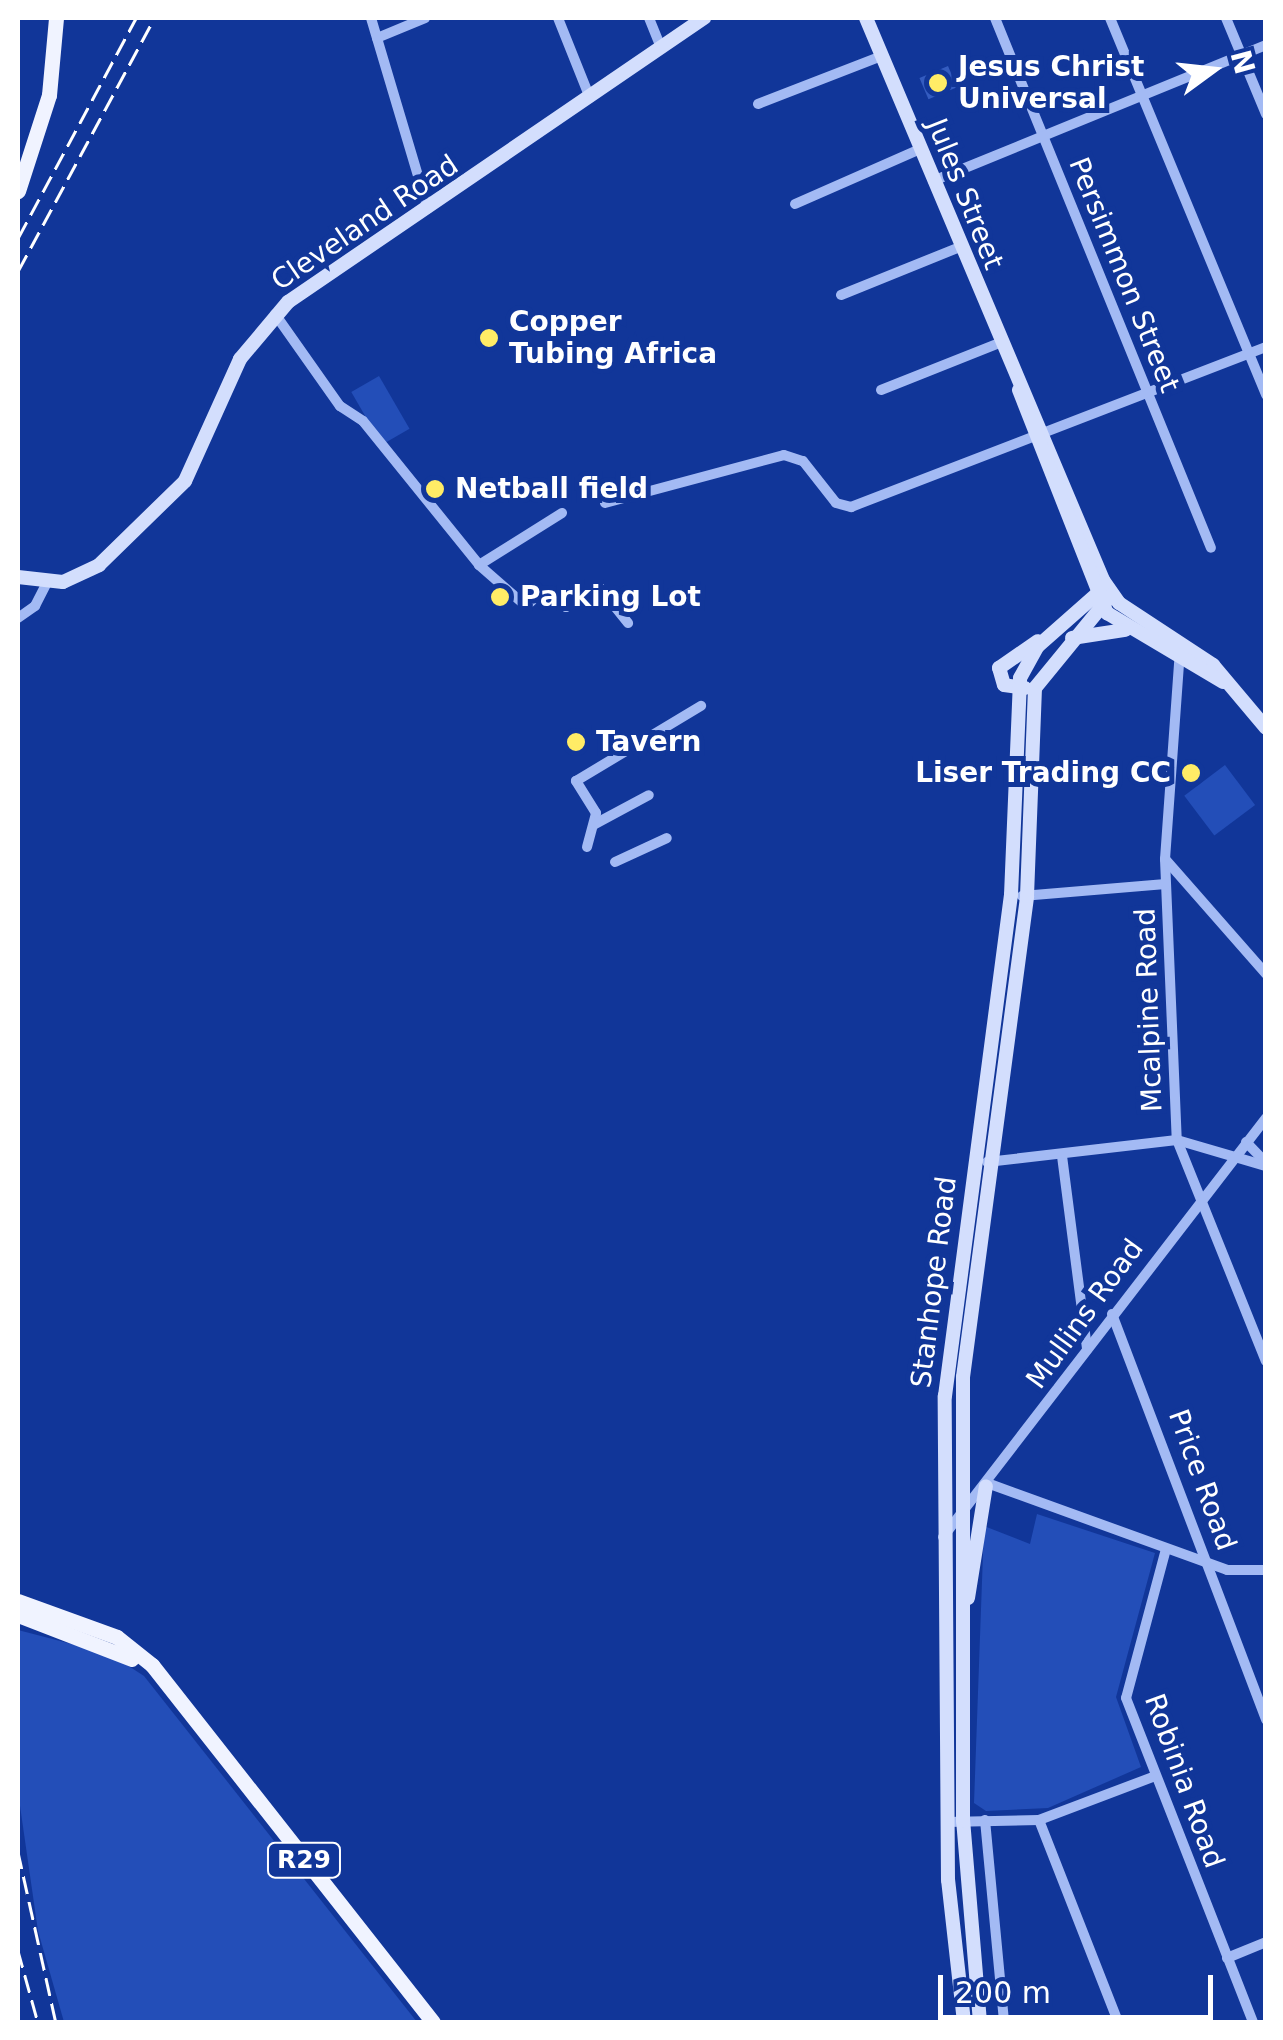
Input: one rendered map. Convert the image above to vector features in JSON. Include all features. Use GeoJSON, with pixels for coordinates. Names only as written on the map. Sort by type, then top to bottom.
{"type":"FeatureCollection","features":[{"type":"Feature","properties":{"kind":"main road"},"geometry":{"type":"LineString","coordinates":[[18,191],[49,95],[56,18]]}},
{"type":"Feature","properties":{"kind":"main road","name":"Cleveland Road"},"geometry":{"type":"LineString","coordinates":[[18,576],[47,582],[90,572],[176,492],[205,447],[240,359],[275,314],[704,18]]}},
{"type":"Feature","properties":{"kind":"main road","name":"Jules Street"},"geometry":{"type":"LineString","coordinates":[[866,18],[1104,595],[1125,630],[1233,687]]}},
{"type":"Feature","properties":{"kind":"main road"},"geometry":{"type":"LineString","coordinates":[[1052,633],[1001,664],[1002,682],[1018,689],[1036,686],[1104,595],[1181,641],[1233,687],[1266,728]]}},
{"type":"Feature","properties":{"kind":"main road","name":"Stanhope Road"},"geometry":{"type":"LineString","coordinates":[[955,1821],[961,1648],[962,1377],[1000,1096],[1019,896],[1018,689],[1024,665],[1052,633],[1104,595]]}},
{"type":"Feature","properties":{"kind":"main road"},"geometry":{"type":"LineString","coordinates":[[1072,638],[1125,630]]}},
{"type":"Feature","properties":{"kind":"main road","name":"Stanhope Road"},"geometry":{"type":"LineString","coordinates":[[964,2022],[943,1538],[946,1396],[984,1093],[1034,827],[1036,686]]}},
{"type":"Feature","properties":{"kind":"main road"},"geometry":{"type":"LineString","coordinates":[[1016,824],[1034,827]]}},
{"type":"Feature","properties":{"kind":"main road"},"geometry":{"type":"LineString","coordinates":[[984,1093],[1000,1096]]}},
{"type":"Feature","properties":{"kind":"main road"},"geometry":{"type":"LineString","coordinates":[[960,1462],[986,1484],[961,1648]]}},
{"type":"Feature","properties":{"kind":"main road","name":"R29"},"geometry":{"type":"LineString","coordinates":[[18,1601],[118,1637],[152,1665],[433,2022]]}},
{"type":"Feature","properties":{"kind":"main road","name":"R29"},"geometry":{"type":"LineString","coordinates":[[18,1615],[116,1649],[176,1698]]}},
{"type":"Feature","properties":{"kind":"main road","name":"Stanhope Road"},"geometry":{"type":"LineString","coordinates":[[965,1984],[980,2022]]}},
{"type":"Feature","properties":{"kind":"street"},"geometry":{"type":"LineString","coordinates":[[371,18],[429,210]]}},
{"type":"Feature","properties":{"kind":"street"},"geometry":{"type":"LineString","coordinates":[[377,38],[426,18]]}},
{"type":"Feature","properties":{"kind":"street"},"geometry":{"type":"LineString","coordinates":[[558,18],[590,98]]}},
{"type":"Feature","properties":{"kind":"street"},"geometry":{"type":"LineString","coordinates":[[648,18],[661,47]]}},
{"type":"Feature","properties":{"kind":"street","name":"Persimmon Street"},"geometry":{"type":"LineString","coordinates":[[995,18],[1211,548]]}},
{"type":"Feature","properties":{"kind":"street"},"geometry":{"type":"LineString","coordinates":[[1110,18],[1266,394]]}},
{"type":"Feature","properties":{"kind":"street"},"geometry":{"type":"LineString","coordinates":[[1226,18],[1266,114]]}},
{"type":"Feature","properties":{"kind":"street"},"geometry":{"type":"LineString","coordinates":[[933,181],[1266,45]]}},
{"type":"Feature","properties":{"kind":"street"},"geometry":{"type":"LineString","coordinates":[[758,104],[882,56]]}},
{"type":"Feature","properties":{"kind":"street"},"geometry":{"type":"LineString","coordinates":[[795,204],[920,149]]}},
{"type":"Feature","properties":{"kind":"street"},"geometry":{"type":"LineString","coordinates":[[840,295],[960,247]]}},
{"type":"Feature","properties":{"kind":"street"},"geometry":{"type":"LineString","coordinates":[[275,314],[340,406],[364,421],[479,565],[526,606],[536,596],[566,607],[600,588],[628,624]]}},
{"type":"Feature","properties":{"kind":"street"},"geometry":{"type":"LineString","coordinates":[[881,390],[1000,343]]}},
{"type":"Feature","properties":{"kind":"street"},"geometry":{"type":"LineString","coordinates":[[605,503],[784,455],[803,462],[836,503],[851,507],[1039,439],[1266,348]]}},
{"type":"Feature","properties":{"kind":"street"},"geometry":{"type":"LineString","coordinates":[[479,565],[562,513]]}},
{"type":"Feature","properties":{"kind":"street"},"geometry":{"type":"LineString","coordinates":[[18,618],[35,606],[47,582]]}},
{"type":"Feature","properties":{"kind":"street","name":"Mcalpine Road"},"geometry":{"type":"LineString","coordinates":[[1181,641],[1166,859],[1177,1140],[1266,1361]]}},
{"type":"Feature","properties":{"kind":"street"},"geometry":{"type":"LineString","coordinates":[[595,824],[576,780],[701,706]]}},
{"type":"Feature","properties":{"kind":"street"},"geometry":{"type":"LineString","coordinates":[[587,847],[595,824],[649,794]]}},
{"type":"Feature","properties":{"kind":"street"},"geometry":{"type":"LineString","coordinates":[[614,862],[666,838]]}},
{"type":"Feature","properties":{"kind":"street"},"geometry":{"type":"LineString","coordinates":[[1166,859],[1266,974]]}},
{"type":"Feature","properties":{"kind":"street"},"geometry":{"type":"LineString","coordinates":[[1019,896],[1166,884]]}},
{"type":"Feature","properties":{"kind":"street","name":"Mullins Road"},"geometry":{"type":"LineString","coordinates":[[943,1538],[961,1520],[1200,1197],[1266,1118]]}},
{"type":"Feature","properties":{"kind":"street"},"geometry":{"type":"LineString","coordinates":[[974,1163],[1177,1140],[1230,1162],[1266,1165]]}},
{"type":"Feature","properties":{"kind":"street"},"geometry":{"type":"LineString","coordinates":[[1246,1142],[1266,1165]]}},
{"type":"Feature","properties":{"kind":"street"},"geometry":{"type":"LineString","coordinates":[[1062,1156],[1087,1350]]}},
{"type":"Feature","properties":{"kind":"street","name":"Price Road"},"geometry":{"type":"LineString","coordinates":[[1112,1314],[1266,1720]]}},
{"type":"Feature","properties":{"kind":"street"},"geometry":{"type":"LineString","coordinates":[[986,1484],[1246,1575],[1266,1570]]}},
{"type":"Feature","properties":{"kind":"street","name":"Robinia Road"},"geometry":{"type":"LineString","coordinates":[[1166,1550],[1126,1698],[1152,1777],[1252,2022]]}},
{"type":"Feature","properties":{"kind":"street"},"geometry":{"type":"LineString","coordinates":[[955,1821],[1039,1820],[1152,1777]]}},
{"type":"Feature","properties":{"kind":"street"},"geometry":{"type":"LineString","coordinates":[[985,1820],[1004,2022]]}},
{"type":"Feature","properties":{"kind":"street"},"geometry":{"type":"LineString","coordinates":[[1039,1820],[1118,2022]]}},
{"type":"Feature","properties":{"kind":"street"},"geometry":{"type":"LineString","coordinates":[[1227,1958],[1266,1942]]}},
{"type":"Feature","properties":{"kind":"shaded area"},"geometry":{"type":"Polygon","coordinates":[[[379,376],[410,429],[382,445],[351,392],[379,376]]]}},
{"type":"Feature","properties":{"kind":"shaded area"},"geometry":{"type":"Polygon","coordinates":[[[1225,765],[1255,805],[1214,836],[1184,796],[1225,765]]]}},
{"type":"Feature","properties":{"kind":"shaded area"},"geometry":{"type":"Polygon","coordinates":[[[1037,1514],[1155,1553],[1116,1697],[1141,1767],[1048,1808],[986,1811],[974,1803],[984,1526],[1030,1544],[1037,1514]]]}},
{"type":"Feature","properties":{"kind":"shaded area"},"geometry":{"type":"Polygon","coordinates":[[[18,1630],[110,1654],[144,1676],[417,2022],[64,2022],[38,1931],[18,1792],[18,1630]]]}},
{"type":"Feature","properties":{"kind":"building","name":"Jesus Christ Universal"},"geometry":{"type":"Polygon","coordinates":[[[948,66],[957,87],[928,99],[919,78],[948,66]]]}},
{"type":"Feature","properties":{"kind":"railway"},"geometry":{"type":"LineString","coordinates":[[18,238],[136,18]]}},
{"type":"Feature","properties":{"kind":"railway"},"geometry":{"type":"LineString","coordinates":[[18,271],[154,18]]}},
{"type":"Feature","properties":{"kind":"railway"},"geometry":{"type":"LineString","coordinates":[[18,1851],[56,2022]]}},
{"type":"Feature","properties":{"kind":"railway"},"geometry":{"type":"LineString","coordinates":[[18,1950],[38,2022]]}},
{"type":"Feature","properties":{"kind":"place","name":"Jesus Christ Universal"},"geometry":{"type":"Point","coordinates":[938,83]}},
{"type":"Feature","properties":{"kind":"place","name":"Copper Tubing Africa"},"geometry":{"type":"Point","coordinates":[489,338]}},
{"type":"Feature","properties":{"kind":"place","name":"Netball field"},"geometry":{"type":"Point","coordinates":[435,489]}},
{"type":"Feature","properties":{"kind":"place","name":"Parking Lot"},"geometry":{"type":"Point","coordinates":[500,597]}},
{"type":"Feature","properties":{"kind":"place","name":"Tavern"},"geometry":{"type":"Point","coordinates":[576,742]}},
{"type":"Feature","properties":{"kind":"place","name":"Liser Trading CC"},"geometry":{"type":"Point","coordinates":[1191,773]}}]}
